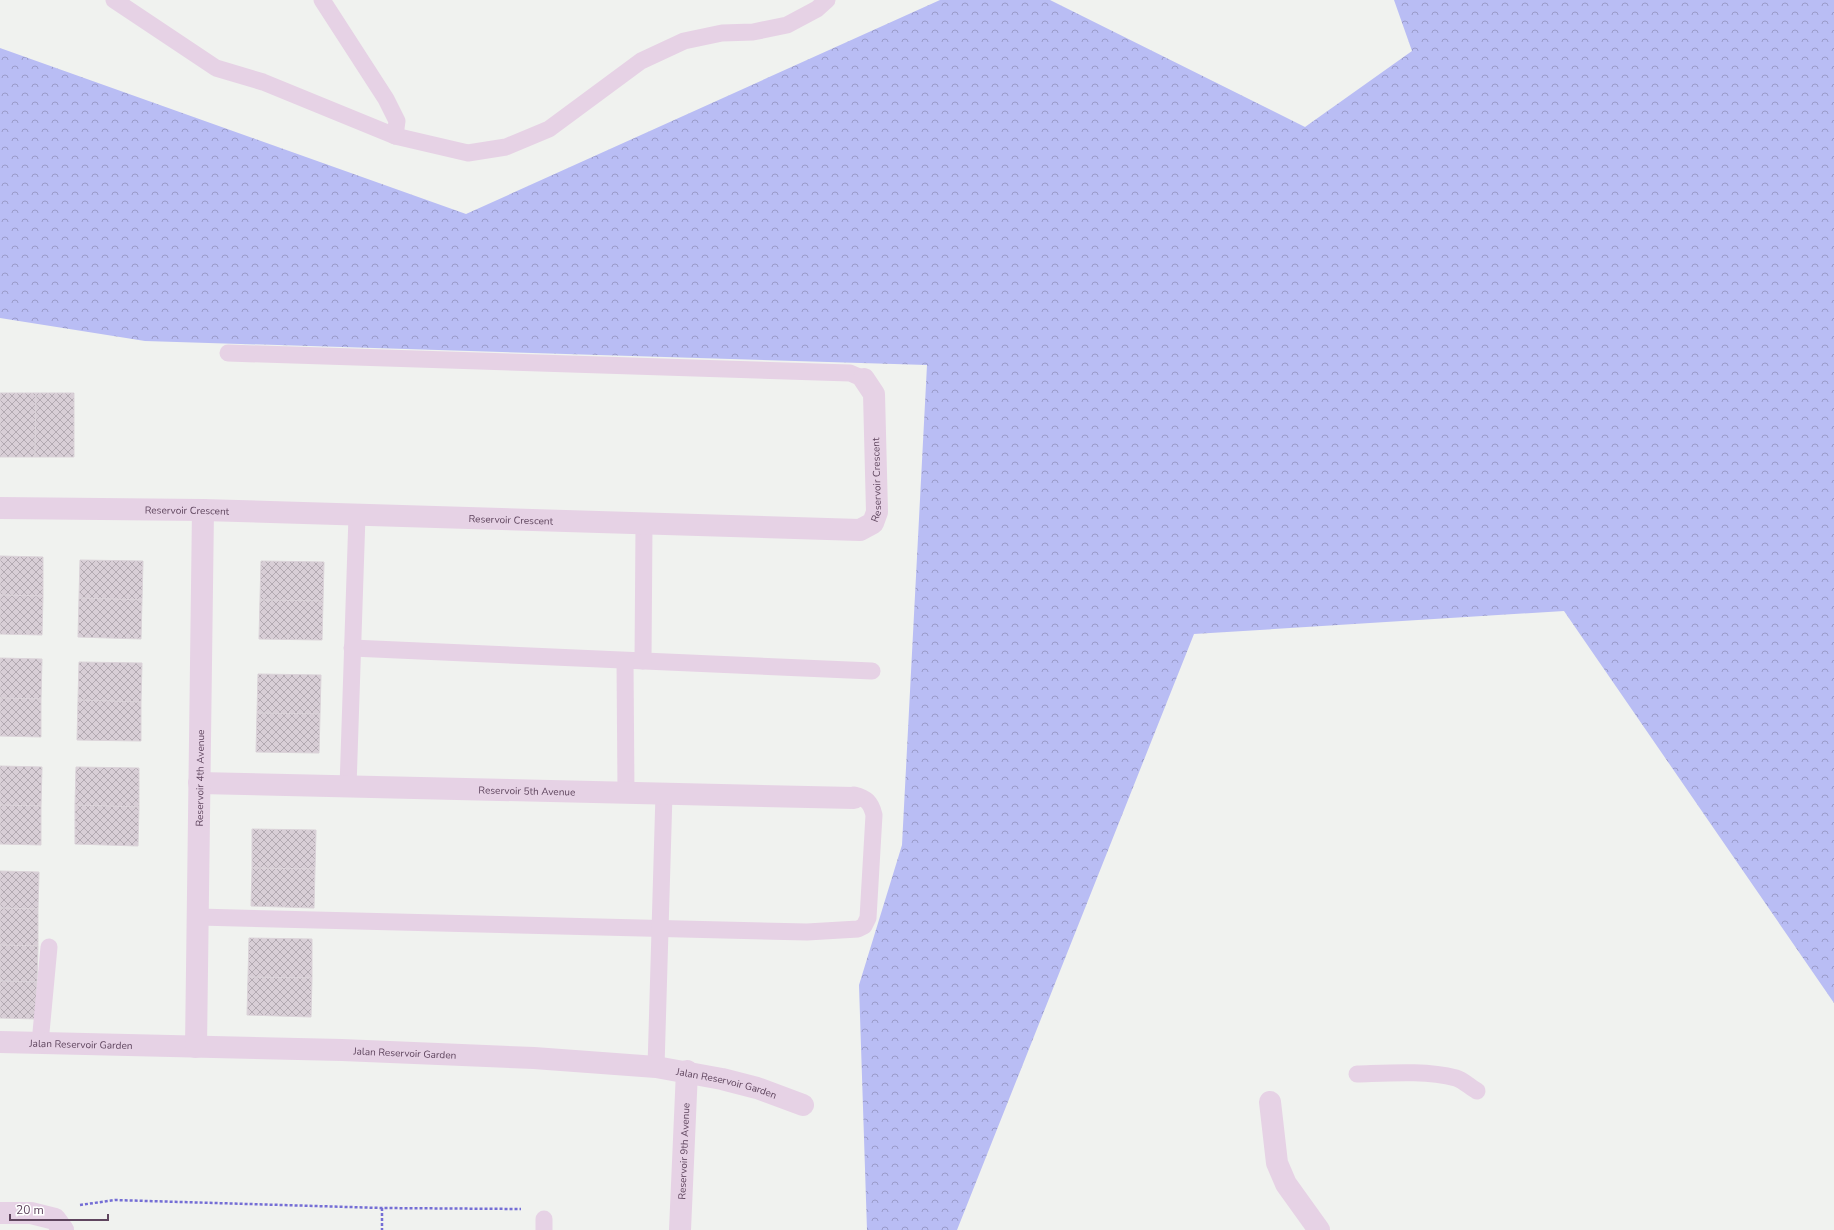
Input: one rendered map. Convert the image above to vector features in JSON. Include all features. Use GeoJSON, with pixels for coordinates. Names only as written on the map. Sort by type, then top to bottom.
{"type":"FeatureCollection","features":[{"type":"Feature","properties":{"kind":"street","name":"Reservoir Crescent"},"geometry":{"type":"LineString","coordinates":[[0,508],[203,510],[644,525],[860,530],[873,523],[877,512],[874,394],[864,380]]}},
{"type":"Feature","properties":{"kind":"street","name":"Reservoir 4th Avenue"},"geometry":{"type":"LineString","coordinates":[[196,1047],[203,510]]}},
{"type":"Feature","properties":{"kind":"street","name":"Reservoir 5th Avenue"},"geometry":{"type":"LineString","coordinates":[[199,783],[854,798]]}},
{"type":"Feature","properties":{"kind":"street","name":"Jalan Reservoir Garden"},"geometry":{"type":"LineString","coordinates":[[0,1042],[534,1058],[656,1067],[687,1071],[757,1088],[804,1105]]}},
{"type":"Feature","properties":{"kind":"street","name":"Reservoir 9th Avenue"},"geometry":{"type":"LineString","coordinates":[[680,1230],[687,1071]]}},
{"type":"Feature","properties":{"kind":"street"},"geometry":{"type":"LineString","coordinates":[[1270,1102],[1277,1163],[1286,1184],[1319,1230]]}},
{"type":"Feature","properties":{"kind":"street"},"geometry":{"type":"LineString","coordinates":[[0,1213],[31,1213],[55,1219],[63,1230]]}},
{"type":"Feature","properties":{"kind":"lane"},"geometry":{"type":"LineString","coordinates":[[114,0],[216,68],[263,82],[395,136],[468,153],[506,147],[550,129],[641,61],[684,41],[722,34],[753,32],[787,25],[827,0]]}},
{"type":"Feature","properties":{"kind":"lane"},"geometry":{"type":"LineString","coordinates":[[322,0],[386,99],[397,121],[395,136]]}},
{"type":"Feature","properties":{"kind":"lane"},"geometry":{"type":"LineString","coordinates":[[228,353],[850,374],[864,380]]}},
{"type":"Feature","properties":{"kind":"lane"},"geometry":{"type":"LineString","coordinates":[[348,787],[356,516]]}},
{"type":"Feature","properties":{"kind":"lane"},"geometry":{"type":"LineString","coordinates":[[643,661],[644,525]]}},
{"type":"Feature","properties":{"kind":"lane"},"geometry":{"type":"LineString","coordinates":[[352,648],[872,671]]}},
{"type":"Feature","properties":{"kind":"lane"},"geometry":{"type":"LineString","coordinates":[[625,661],[626,793]]}},
{"type":"Feature","properties":{"kind":"lane"},"geometry":{"type":"LineString","coordinates":[[656,1067],[664,794]]}},
{"type":"Feature","properties":{"kind":"lane"},"geometry":{"type":"LineString","coordinates":[[198,917],[807,932],[858,929],[864,926],[868,918],[874,815],[871,805],[864,798],[854,795],[854,798]]}},
{"type":"Feature","properties":{"kind":"lane"},"geometry":{"type":"LineString","coordinates":[[40,1043],[49,947]]}},
{"type":"Feature","properties":{"kind":"lane"},"geometry":{"type":"LineString","coordinates":[[1357,1074],[1428,1074],[1457,1079],[1477,1091]]}},
{"type":"Feature","properties":{"kind":"path"},"geometry":{"type":"LineString","coordinates":[[74,1206],[114,1200],[382,1208],[533,1209],[541,1212],[544,1225]]}},
{"type":"Feature","properties":{"kind":"path"},"geometry":{"type":"LineString","coordinates":[[382,1208],[382,1230]]}},
{"type":"Feature","properties":{"kind":"green space"},"geometry":{"type":"Polygon","coordinates":[[[940,0],[1050,0],[1305,127],[1412,51],[1394,0],[1834,0],[1834,1003],[1564,611],[1194,634],[957,1230],[867,1230],[859,985],[902,845],[927,365],[145,341],[0,318],[0,48],[466,214],[940,0]]]}},
{"type":"Feature","properties":{"kind":"building"},"geometry":{"type":"Polygon","coordinates":[[[0,393],[36,393],[35,457],[0,457],[0,393]]]}},
{"type":"Feature","properties":{"kind":"building"},"geometry":{"type":"Polygon","coordinates":[[[36,393],[74,393],[74,457],[35,457],[36,393]]]}},
{"type":"Feature","properties":{"kind":"building"},"geometry":{"type":"Polygon","coordinates":[[[0,556],[43,557],[43,596],[0,595],[0,556]]]}},
{"type":"Feature","properties":{"kind":"building"},"geometry":{"type":"Polygon","coordinates":[[[80,560],[143,561],[142,600],[79,598],[80,560]]]}},
{"type":"Feature","properties":{"kind":"building"},"geometry":{"type":"Polygon","coordinates":[[[261,561],[324,562],[323,601],[260,600],[261,561]]]}},
{"type":"Feature","properties":{"kind":"building"},"geometry":{"type":"Polygon","coordinates":[[[0,595],[43,596],[42,635],[0,634],[0,595]]]}},
{"type":"Feature","properties":{"kind":"building"},"geometry":{"type":"Polygon","coordinates":[[[79,598],[142,600],[141,639],[78,637],[79,598]]]}},
{"type":"Feature","properties":{"kind":"building"},"geometry":{"type":"Polygon","coordinates":[[[260,600],[323,601],[322,640],[259,639],[260,600]]]}},
{"type":"Feature","properties":{"kind":"building"},"geometry":{"type":"Polygon","coordinates":[[[0,658],[42,659],[41,699],[0,698],[0,658]]]}},
{"type":"Feature","properties":{"kind":"building"},"geometry":{"type":"Polygon","coordinates":[[[79,662],[142,663],[141,702],[78,700],[79,662]]]}},
{"type":"Feature","properties":{"kind":"building"},"geometry":{"type":"Polygon","coordinates":[[[258,674],[321,675],[320,714],[257,713],[258,674]]]}},
{"type":"Feature","properties":{"kind":"building"},"geometry":{"type":"Polygon","coordinates":[[[0,698],[41,699],[41,737],[0,736],[0,698]]]}},
{"type":"Feature","properties":{"kind":"building"},"geometry":{"type":"Polygon","coordinates":[[[78,700],[141,702],[141,741],[77,740],[78,700]]]}},
{"type":"Feature","properties":{"kind":"building"},"geometry":{"type":"Polygon","coordinates":[[[257,713],[320,714],[319,753],[256,752],[257,713]]]}},
{"type":"Feature","properties":{"kind":"building"},"geometry":{"type":"Polygon","coordinates":[[[0,766],[42,767],[41,806],[0,805],[0,766]]]}},
{"type":"Feature","properties":{"kind":"building"},"geometry":{"type":"Polygon","coordinates":[[[76,767],[139,768],[139,807],[75,805],[76,767]]]}},
{"type":"Feature","properties":{"kind":"building"},"geometry":{"type":"Polygon","coordinates":[[[0,805],[41,806],[41,845],[0,844],[0,805]]]}},
{"type":"Feature","properties":{"kind":"building"},"geometry":{"type":"Polygon","coordinates":[[[75,805],[139,807],[138,846],[75,844],[75,805]]]}},
{"type":"Feature","properties":{"kind":"building"},"geometry":{"type":"Polygon","coordinates":[[[252,829],[316,830],[315,869],[252,868],[252,829]]]}},
{"type":"Feature","properties":{"kind":"building"},"geometry":{"type":"Polygon","coordinates":[[[252,868],[315,869],[314,908],[251,906],[252,868]]]}},
{"type":"Feature","properties":{"kind":"building"},"geometry":{"type":"Polygon","coordinates":[[[0,871],[39,872],[38,909],[0,908],[0,871]]]}},
{"type":"Feature","properties":{"kind":"building"},"geometry":{"type":"Polygon","coordinates":[[[0,908],[38,909],[38,946],[0,945],[0,908]]]}},
{"type":"Feature","properties":{"kind":"building"},"geometry":{"type":"Polygon","coordinates":[[[249,938],[312,939],[312,978],[248,977],[249,938]]]}},
{"type":"Feature","properties":{"kind":"building"},"geometry":{"type":"Polygon","coordinates":[[[0,945],[38,946],[37,982],[0,981],[0,945]]]}},
{"type":"Feature","properties":{"kind":"building"},"geometry":{"type":"Polygon","coordinates":[[[248,977],[312,978],[311,1017],[247,1015],[248,977]]]}},
{"type":"Feature","properties":{"kind":"building"},"geometry":{"type":"Polygon","coordinates":[[[0,981],[37,982],[36,1019],[0,1018],[0,981]]]}}]}
